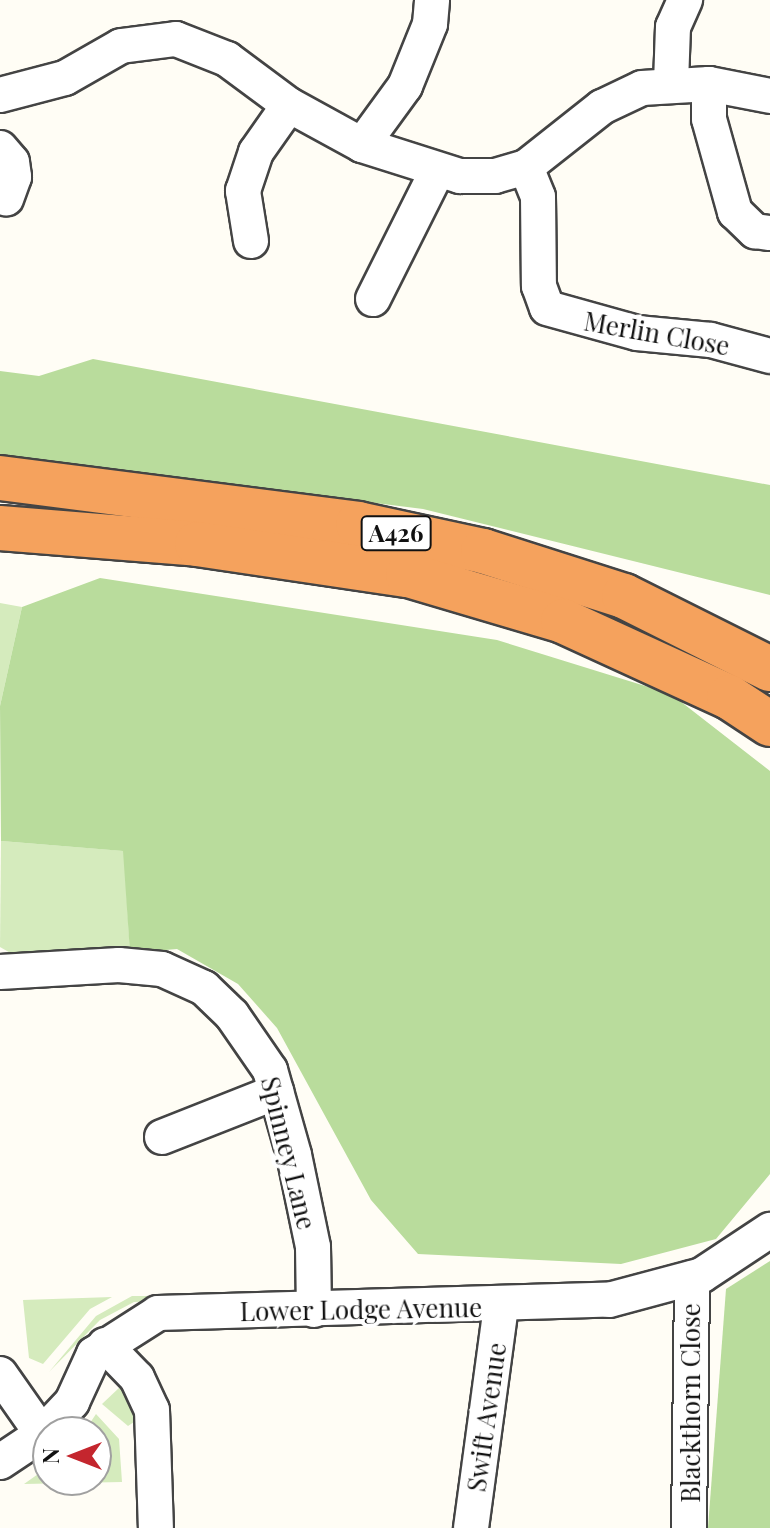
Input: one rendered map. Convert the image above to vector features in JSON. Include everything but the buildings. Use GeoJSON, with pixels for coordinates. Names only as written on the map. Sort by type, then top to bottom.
{"type":"FeatureCollection","features":[{"type":"Feature","properties":{"kind":"highway","name":"A426"},"geometry":{"type":"LineString","coordinates":[[0,478],[358,524],[483,551],[624,596],[770,669]]}},
{"type":"Feature","properties":{"kind":"highway","name":"A426"},"geometry":{"type":"LineString","coordinates":[[0,528],[197,544],[408,575],[563,621],[729,697],[770,724]]}},
{"type":"Feature","properties":{"kind":"street"},"geometry":{"type":"LineString","coordinates":[[362,145],[405,86],[430,24],[432,0]]}},
{"type":"Feature","properties":{"kind":"street"},"geometry":{"type":"LineString","coordinates":[[671,84],[673,27],[685,0]]}},
{"type":"Feature","properties":{"kind":"street"},"geometry":{"type":"LineString","coordinates":[[0,95],[53,82],[121,46],[176,39],[227,59],[289,105],[362,145],[437,171],[495,176],[526,167],[561,144],[602,107],[642,88],[709,84],[770,96]]}},
{"type":"Feature","properties":{"kind":"street"},"geometry":{"type":"LineString","coordinates":[[709,84],[709,119],[735,212],[755,231],[770,233]]}},
{"type":"Feature","properties":{"kind":"street"},"geometry":{"type":"LineString","coordinates":[[251,241],[243,191],[256,152],[289,105]]}},
{"type":"Feature","properties":{"kind":"street"},"geometry":{"type":"LineString","coordinates":[[0,148],[12,162],[14,177],[6,199]]}},
{"type":"Feature","properties":{"kind":"street","name":"Merlin Close"},"geometry":{"type":"LineString","coordinates":[[526,167],[538,197],[539,286],[547,308],[637,333],[711,340],[770,356]]}},
{"type":"Feature","properties":{"kind":"street"},"geometry":{"type":"LineString","coordinates":[[373,299],[437,171]]}},
{"type":"Feature","properties":{"kind":"street","name":"Spinney Lane"},"geometry":{"type":"LineString","coordinates":[[0,972],[119,965],[162,969],[204,988],[232,1015],[270,1070],[313,1247],[314,1310]]}},
{"type":"Feature","properties":{"kind":"street"},"geometry":{"type":"LineString","coordinates":[[162,1137],[276,1092]]}},
{"type":"Feature","properties":{"kind":"street","name":"Lower Lodge Avenue"},"geometry":{"type":"LineString","coordinates":[[59,1416],[72,1402],[94,1354],[158,1313],[501,1307],[609,1300],[692,1278],[770,1230]]}},
{"type":"Feature","properties":{"kind":"street","name":"Blackthorn Close"},"geometry":{"type":"LineString","coordinates":[[689,1528],[692,1278]]}},
{"type":"Feature","properties":{"kind":"street","name":"Swift Avenue"},"geometry":{"type":"LineString","coordinates":[[471,1528],[501,1307]]}},
{"type":"Feature","properties":{"kind":"street"},"geometry":{"type":"LineString","coordinates":[[105,1345],[137,1378],[152,1410],[156,1528]]}},
{"type":"Feature","properties":{"kind":"street"},"geometry":{"type":"LineString","coordinates":[[0,1374],[32,1420]]}},
{"type":"Feature","properties":{"kind":"street","name":"Lower Lodge Avenue"},"geometry":{"type":"LineString","coordinates":[[0,1462],[32,1441]]}},
{"type":"Feature","properties":{"kind":"green space"},"geometry":{"type":"Polygon","coordinates":[[[93,359],[770,485],[770,595],[423,509],[0,456],[0,371],[39,376],[93,359]]]}},
{"type":"Feature","properties":{"kind":"green space"},"geometry":{"type":"Polygon","coordinates":[[[100,578],[497,640],[671,694],[770,771],[770,1174],[716,1239],[621,1264],[418,1254],[371,1200],[277,1028],[238,984],[177,949],[130,953],[123,851],[1,841],[0,706],[22,607],[100,578]]]}},
{"type":"Feature","properties":{"kind":"green space"},"geometry":{"type":"Polygon","coordinates":[[[0,603],[22,607],[0,706],[0,603]]]}},
{"type":"Feature","properties":{"kind":"green space"},"geometry":{"type":"Polygon","coordinates":[[[1,841],[124,851],[130,953],[14,955],[0,947],[1,841]]]}},
{"type":"Feature","properties":{"kind":"green space"},"geometry":{"type":"Polygon","coordinates":[[[770,1261],[770,1528],[708,1528],[726,1289],[770,1261]]]}},
{"type":"Feature","properties":{"kind":"green space"},"geometry":{"type":"Polygon","coordinates":[[[132,1296],[156,1296],[157,1301],[134,1302],[100,1320],[49,1372],[96,1316],[132,1296]]]}},
{"type":"Feature","properties":{"kind":"green space"},"geometry":{"type":"Polygon","coordinates":[[[112,1297],[90,1309],[43,1364],[29,1358],[23,1300],[112,1297]]]}},
{"type":"Feature","properties":{"kind":"green space"},"geometry":{"type":"Polygon","coordinates":[[[120,1387],[130,1395],[137,1420],[128,1426],[102,1404],[120,1387]]]}},
{"type":"Feature","properties":{"kind":"green space"},"geometry":{"type":"Polygon","coordinates":[[[112,1431],[119,1439],[122,1482],[112,1482],[112,1431]]]}}]}
